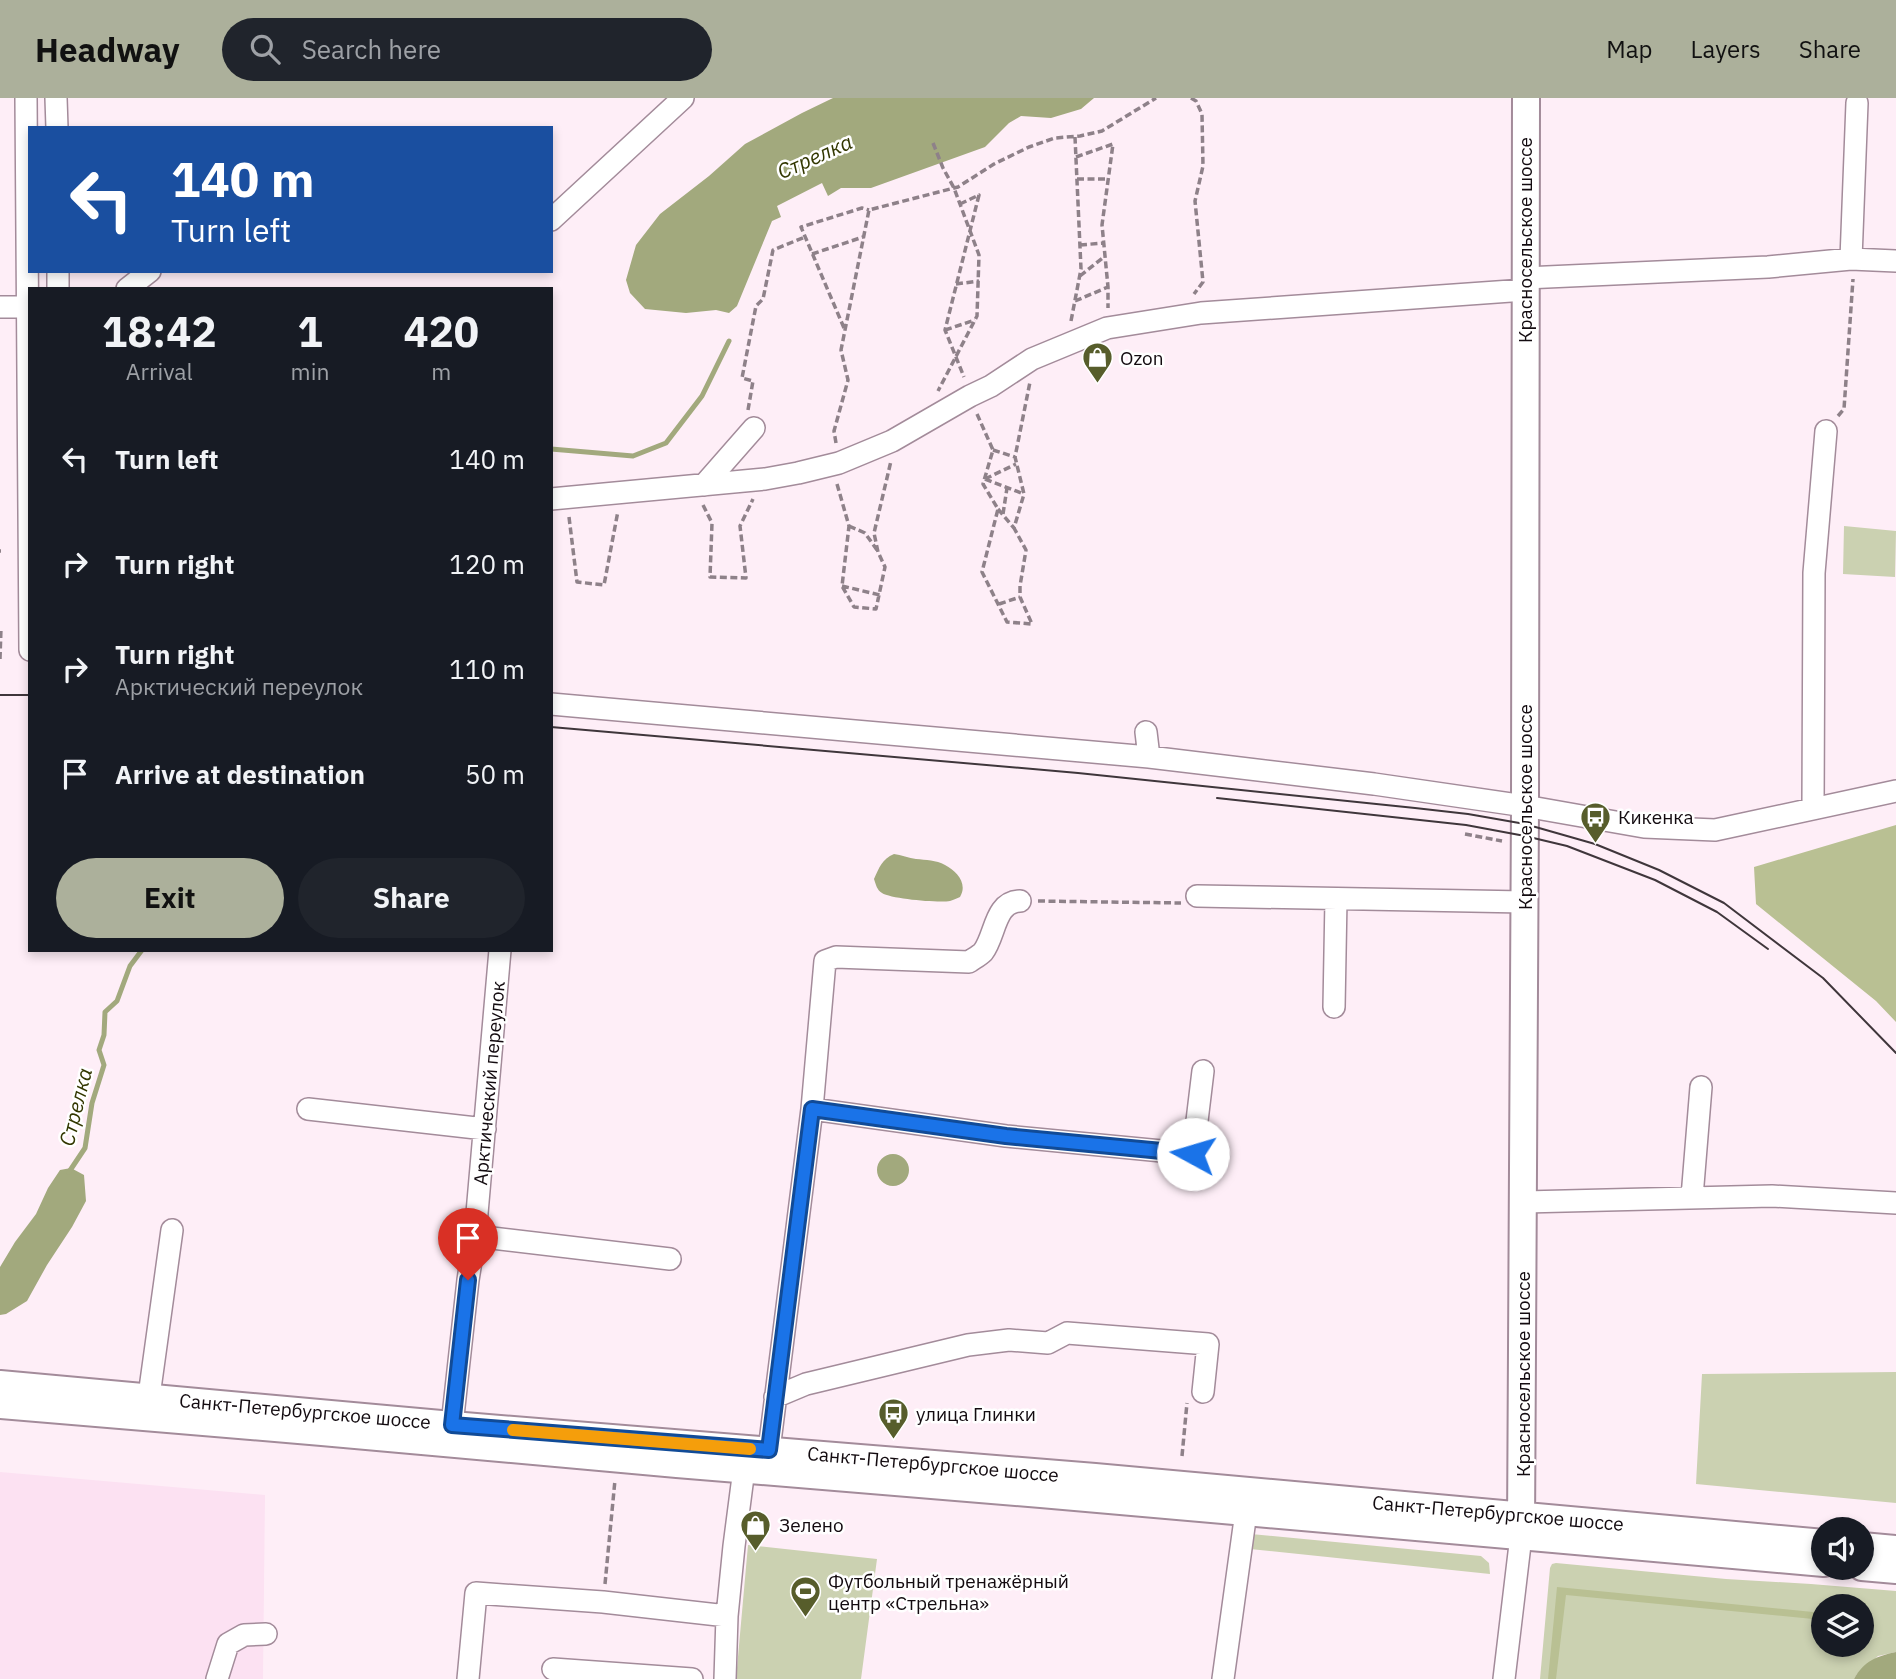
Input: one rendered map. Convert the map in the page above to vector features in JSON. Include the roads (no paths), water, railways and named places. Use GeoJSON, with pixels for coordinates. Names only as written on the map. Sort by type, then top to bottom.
{"type":"FeatureCollection","features":[{"type":"Feature","properties":{"kind":"main road","name":"Красносельское шоссе"},"geometry":{"type":"LineString","coordinates":[[1521,1526],[1526,98]]}},
{"type":"Feature","properties":{"kind":"main road","name":"Санкт-Петербургское шоссе"},"geometry":{"type":"LineString","coordinates":[[0,1384],[452,1425],[1095,1477],[1811,1561]]}},
{"type":"Feature","properties":{"kind":"main road","name":"Санкт-Петербургское шоссе"},"geometry":{"type":"LineString","coordinates":[[0,1405],[1245,1512],[1811,1541]]}},
{"type":"Feature","properties":{"kind":"main road"},"geometry":{"type":"LineString","coordinates":[[1874,1547],[1896,1549]]}},
{"type":"Feature","properties":{"kind":"main road"},"geometry":{"type":"LineString","coordinates":[[1874,1568],[1896,1570]]}},
{"type":"Feature","properties":{"kind":"street"},"geometry":{"type":"LineString","coordinates":[[26,98],[28,237]]}},
{"type":"Feature","properties":{"kind":"street"},"geometry":{"type":"LineString","coordinates":[[56,98],[57,126]]}},
{"type":"Feature","properties":{"kind":"street"},"geometry":{"type":"LineString","coordinates":[[553,217],[682,98]]}},
{"type":"Feature","properties":{"kind":"street"},"geometry":{"type":"LineString","coordinates":[[1851,259],[1857,103]]}},
{"type":"Feature","properties":{"kind":"street"},"geometry":{"type":"LineString","coordinates":[[559,498],[765,479],[835,464],[892,441],[991,386],[1032,359],[1107,328],[1185,315],[1525,284],[1851,259],[1896,261]]}},
{"type":"Feature","properties":{"kind":"street"},"geometry":{"type":"LineString","coordinates":[[130,287],[147,273]]}},
{"type":"Feature","properties":{"kind":"street"},"geometry":{"type":"LineString","coordinates":[[0,307],[28,307]]}},
{"type":"Feature","properties":{"kind":"street"},"geometry":{"type":"LineString","coordinates":[[702,485],[754,428]]}},
{"type":"Feature","properties":{"kind":"street"},"geometry":{"type":"LineString","coordinates":[[1813,808],[1814,573],[1826,431]]}},
{"type":"Feature","properties":{"kind":"street"},"geometry":{"type":"LineString","coordinates":[[553,704],[1149,757],[1374,783],[1644,827],[1715,830],[1896,791]]}},
{"type":"Feature","properties":{"kind":"street"},"geometry":{"type":"LineString","coordinates":[[1146,732],[1149,757]]}},
{"type":"Feature","properties":{"kind":"street"},"geometry":{"type":"LineString","coordinates":[[1197,896],[1524,902]]}},
{"type":"Feature","properties":{"kind":"street"},"geometry":{"type":"LineString","coordinates":[[1334,1007],[1336,899]]}},
{"type":"Feature","properties":{"kind":"street"},"geometry":{"type":"LineString","coordinates":[[769,1450],[812,1109],[825,961],[836,957],[969,962],[982,953],[1003,906],[1012,901],[1020,901]]}},
{"type":"Feature","properties":{"kind":"street","name":"Арктический переулок"},"geometry":{"type":"LineString","coordinates":[[452,1425],[475,1237],[500,952]]}},
{"type":"Feature","properties":{"kind":"street"},"geometry":{"type":"LineString","coordinates":[[812,1109],[1006,1136],[1193,1154],[1203,1071]]}},
{"type":"Feature","properties":{"kind":"street"},"geometry":{"type":"LineString","coordinates":[[1692,1197],[1701,1087]]}},
{"type":"Feature","properties":{"kind":"street"},"geometry":{"type":"LineString","coordinates":[[308,1109],[485,1129]]}},
{"type":"Feature","properties":{"kind":"street"},"geometry":{"type":"LineString","coordinates":[[1524,1202],[1772,1196],[1896,1203]]}},
{"type":"Feature","properties":{"kind":"street"},"geometry":{"type":"LineString","coordinates":[[149,1396],[172,1230]]}},
{"type":"Feature","properties":{"kind":"street"},"geometry":{"type":"LineString","coordinates":[[475,1237],[670,1259]]}},
{"type":"Feature","properties":{"kind":"street"},"geometry":{"type":"LineString","coordinates":[[775,1397],[806,1384],[968,1345],[1009,1340],[1048,1343],[1067,1333],[1208,1344],[1203,1392]]}},
{"type":"Feature","properties":{"kind":"street"},"geometry":{"type":"LineString","coordinates":[[725,1679],[733,1546],[744,1469]]}},
{"type":"Feature","properties":{"kind":"street"},"geometry":{"type":"LineString","coordinates":[[1223,1679],[1245,1512]]}},
{"type":"Feature","properties":{"kind":"street"},"geometry":{"type":"LineString","coordinates":[[1504,1679],[1521,1526]]}},
{"type":"Feature","properties":{"kind":"street"},"geometry":{"type":"LineString","coordinates":[[468,1679],[476,1593],[603,1602],[727,1616]]}},
{"type":"Feature","properties":{"kind":"street"},"geometry":{"type":"LineString","coordinates":[[217,1679],[228,1644],[244,1635],[266,1634]]}},
{"type":"Feature","properties":{"kind":"street"},"geometry":{"type":"LineString","coordinates":[[554,1669],[692,1679]]}},
{"type":"Feature","properties":{"kind":"water"},"geometry":{"type":"Polygon","coordinates":[[[833,98],[1094,98],[1081,109],[1051,118],[1021,116],[1009,123],[985,147],[871,188],[841,188],[828,196],[822,183],[777,206],[781,217],[772,221],[737,306],[729,313],[716,310],[686,313],[645,309],[630,293],[626,280],[636,245],[660,214],[745,144],[833,98]]]}},
{"type":"Feature","properties":{"kind":"water"},"geometry":{"type":"Polygon","coordinates":[[[894,854],[942,863],[957,874],[962,883],[960,897],[950,901],[926,901],[882,893],[874,879],[884,861],[894,854]]]}},
{"type":"Feature","properties":{"kind":"water"},"geometry":{"type":"Polygon","coordinates":[[[893,1154],[904,1159],[909,1170],[904,1181],[893,1186],[882,1181],[877,1170],[882,1159],[893,1154]]]}},
{"type":"Feature","properties":{"kind":"water"},"geometry":{"type":"Polygon","coordinates":[[[71,1168],[84,1175],[86,1201],[27,1301],[0,1315],[0,1267],[36,1214],[60,1170],[71,1168]]]}},
{"type":"Feature","properties":{"kind":"water"},"geometry":{"type":"Polygon","coordinates":[[[1896,1652],[1896,1679],[1854,1679],[1872,1660],[1896,1652]]]}},
{"type":"Feature","properties":{"kind":"waterway"},"geometry":{"type":"LineString","coordinates":[[553,449],[633,456],[666,443],[702,396],[729,341]]}},
{"type":"Feature","properties":{"kind":"waterway","name":"Стрелка"},"geometry":{"type":"LineString","coordinates":[[69,1172],[85,1148],[92,1103],[104,1065],[99,1050],[104,1035],[105,1012],[117,1001],[130,966],[140,952]]}},
{"type":"Feature","properties":{"kind":"tram line"},"geometry":{"type":"LineString","coordinates":[[0,695],[28,695]]}},
{"type":"Feature","properties":{"kind":"tram line"},"geometry":{"type":"LineString","coordinates":[[553,727],[1078,773],[1468,814],[1525,824],[1595,844],[1659,870],[1724,903],[1823,978],[1896,1053]]}},
{"type":"Feature","properties":{"kind":"tram line"},"geometry":{"type":"LineString","coordinates":[[1217,798],[1466,825],[1567,846],[1655,880],[1717,912],[1768,949]]}},
{"type":"Feature","properties":{"kind":"place","name":"Ozon"},"geometry":{"type":"Point","coordinates":[1097,385]}},
{"type":"Feature","properties":{"kind":"place","name":"Кикенка"},"geometry":{"type":"Point","coordinates":[1595,844]}},
{"type":"Feature","properties":{"kind":"place","name":"улица Глинки"},"geometry":{"type":"Point","coordinates":[893,1441]}},
{"type":"Feature","properties":{"kind":"place","name":"Зелено"},"geometry":{"type":"Point","coordinates":[756,1552]}},
{"type":"Feature","properties":{"kind":"place","name":"Футбольный тренажёрный центр «Стрельна»"},"geometry":{"type":"Point","coordinates":[805,1619]}}]}
